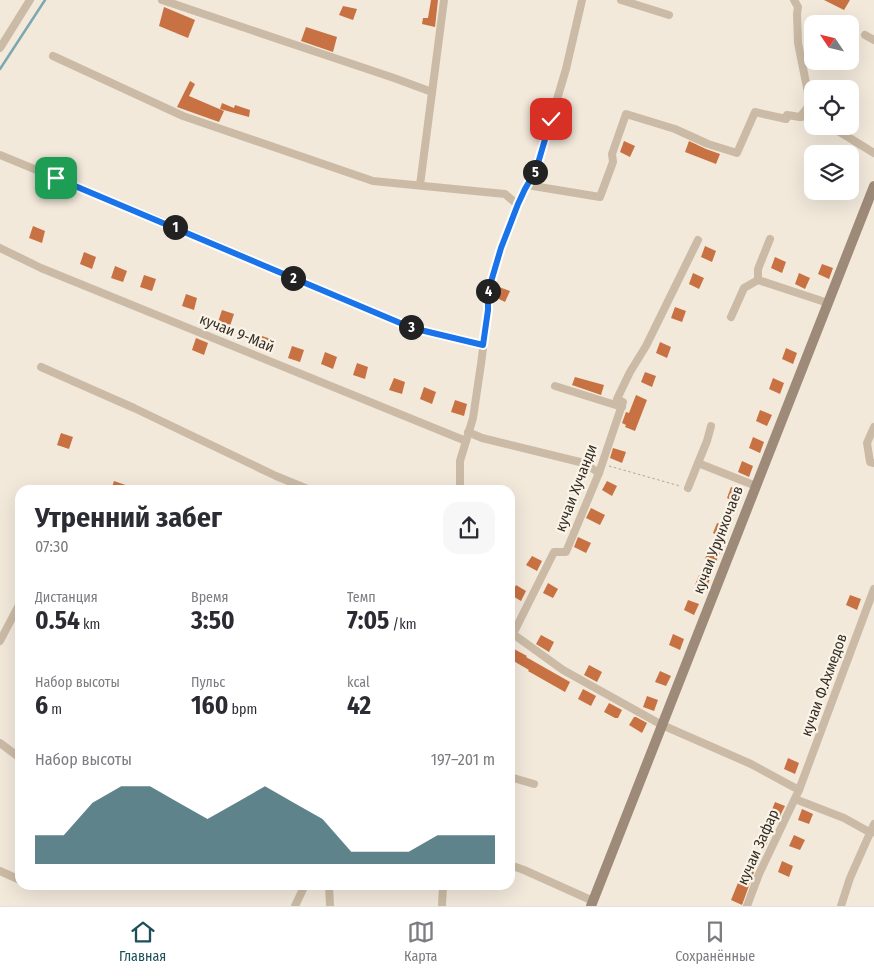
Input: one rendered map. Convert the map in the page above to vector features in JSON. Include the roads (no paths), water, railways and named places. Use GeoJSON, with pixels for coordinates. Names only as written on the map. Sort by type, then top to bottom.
{"type":"FeatureCollection","features":[{"type":"Feature","properties":{"kind":"street"},"geometry":{"type":"LineString","coordinates":[[0,48],[30,0]]}},
{"type":"Feature","properties":{"kind":"street"},"geometry":{"type":"LineString","coordinates":[[162,0],[432,92]]}},
{"type":"Feature","properties":{"kind":"street"},"geometry":{"type":"LineString","coordinates":[[420,185],[444,0]]}},
{"type":"Feature","properties":{"kind":"street"},"geometry":{"type":"LineString","coordinates":[[460,485],[460,461],[472,418],[488,310],[488,292],[501,248],[518,204],[536,170],[566,69],[582,0]]}},
{"type":"Feature","properties":{"kind":"street"},"geometry":{"type":"LineString","coordinates":[[621,0],[669,15]]}},
{"type":"Feature","properties":{"kind":"street"},"geometry":{"type":"LineString","coordinates":[[794,0],[798,7],[798,44],[809,98],[808,107],[800,117]]}},
{"type":"Feature","properties":{"kind":"street"},"geometry":{"type":"LineString","coordinates":[[865,35],[874,40]]}},
{"type":"Feature","properties":{"kind":"street"},"geometry":{"type":"LineString","coordinates":[[53,56],[183,116],[373,180],[505,194],[518,204]]}},
{"type":"Feature","properties":{"kind":"street"},"geometry":{"type":"LineString","coordinates":[[527,185],[600,197],[614,162],[612,154],[626,114],[675,129],[708,144],[737,153],[755,112],[786,119],[787,115],[804,117]]}},
{"type":"Feature","properties":{"kind":"street"},"geometry":{"type":"LineString","coordinates":[[845,135],[874,153]]}},
{"type":"Feature","properties":{"kind":"street"},"geometry":{"type":"LineString","coordinates":[[0,155],[412,328],[483,345]]}},
{"type":"Feature","properties":{"kind":"street","name":"кучаи Урунхочаев"},"geometry":{"type":"LineString","coordinates":[[592,904],[874,186]]}},
{"type":"Feature","properties":{"kind":"street","name":"кучаи Хучанди"},"geometry":{"type":"LineString","coordinates":[[515,630],[554,552],[566,552],[599,473],[622,407],[623,402],[617,399],[630,372],[646,346],[698,240]]}},
{"type":"Feature","properties":{"kind":"street"},"geometry":{"type":"LineString","coordinates":[[758,280],[758,269],[770,240]]}},
{"type":"Feature","properties":{"kind":"street","name":"кучаи 9-Май"},"geometry":{"type":"LineString","coordinates":[[0,248],[50,271],[466,441]]}},
{"type":"Feature","properties":{"kind":"street"},"geometry":{"type":"LineString","coordinates":[[732,317],[744,288],[758,280],[828,303]]}},
{"type":"Feature","properties":{"kind":"street"},"geometry":{"type":"LineString","coordinates":[[41,367],[134,408],[298,485]]}},
{"type":"Feature","properties":{"kind":"street"},"geometry":{"type":"LineString","coordinates":[[555,386],[622,407]]}},
{"type":"Feature","properties":{"kind":"street"},"geometry":{"type":"LineString","coordinates":[[688,488],[711,426]]}},
{"type":"Feature","properties":{"kind":"street"},"geometry":{"type":"LineString","coordinates":[[874,427],[866,443],[870,462],[874,463]]}},
{"type":"Feature","properties":{"kind":"street"},"geometry":{"type":"LineString","coordinates":[[468,432],[482,438],[584,463],[599,473]]}},
{"type":"Feature","properties":{"kind":"street"},"geometry":{"type":"LineString","coordinates":[[698,464],[756,486]]}},
{"type":"Feature","properties":{"kind":"street","name":"кучаи Ф.Ахмедов"},"geometry":{"type":"LineString","coordinates":[[795,799],[874,589]]}},
{"type":"Feature","properties":{"kind":"street"},"geometry":{"type":"LineString","coordinates":[[0,641],[15,612]]}},
{"type":"Feature","properties":{"kind":"street","name":"кучаи Хучанди"},"geometry":{"type":"LineString","coordinates":[[515,635],[563,670],[662,725]]}},
{"type":"Feature","properties":{"kind":"street"},"geometry":{"type":"LineString","coordinates":[[662,725],[750,764],[799,790]]}},
{"type":"Feature","properties":{"kind":"street"},"geometry":{"type":"LineString","coordinates":[[0,743],[15,754]]}},
{"type":"Feature","properties":{"kind":"street"},"geometry":{"type":"LineString","coordinates":[[515,779],[534,784]]}},
{"type":"Feature","properties":{"kind":"street"},"geometry":{"type":"LineString","coordinates":[[795,799],[844,818],[871,833]]}},
{"type":"Feature","properties":{"kind":"street","name":"кучаи Зафар"},"geometry":{"type":"LineString","coordinates":[[747,906],[795,799]]}},
{"type":"Feature","properties":{"kind":"street"},"geometry":{"type":"LineString","coordinates":[[841,906],[850,878],[874,824]]}},
{"type":"Feature","properties":{"kind":"street"},"geometry":{"type":"LineString","coordinates":[[515,867],[592,904]]}},
{"type":"Feature","properties":{"kind":"street"},"geometry":{"type":"LineString","coordinates":[[0,871],[15,878]]}},
{"type":"Feature","properties":{"kind":"street"},"geometry":{"type":"LineString","coordinates":[[295,906],[303,890]]}},
{"type":"Feature","properties":{"kind":"street"},"geometry":{"type":"LineString","coordinates":[[329,890],[330,906]]}},
{"type":"Feature","properties":{"kind":"street"},"geometry":{"type":"LineString","coordinates":[[442,906],[443,890]]}},
{"type":"Feature","properties":{"kind":"waterway"},"geometry":{"type":"LineString","coordinates":[[0,69],[45,0]]}}]}
